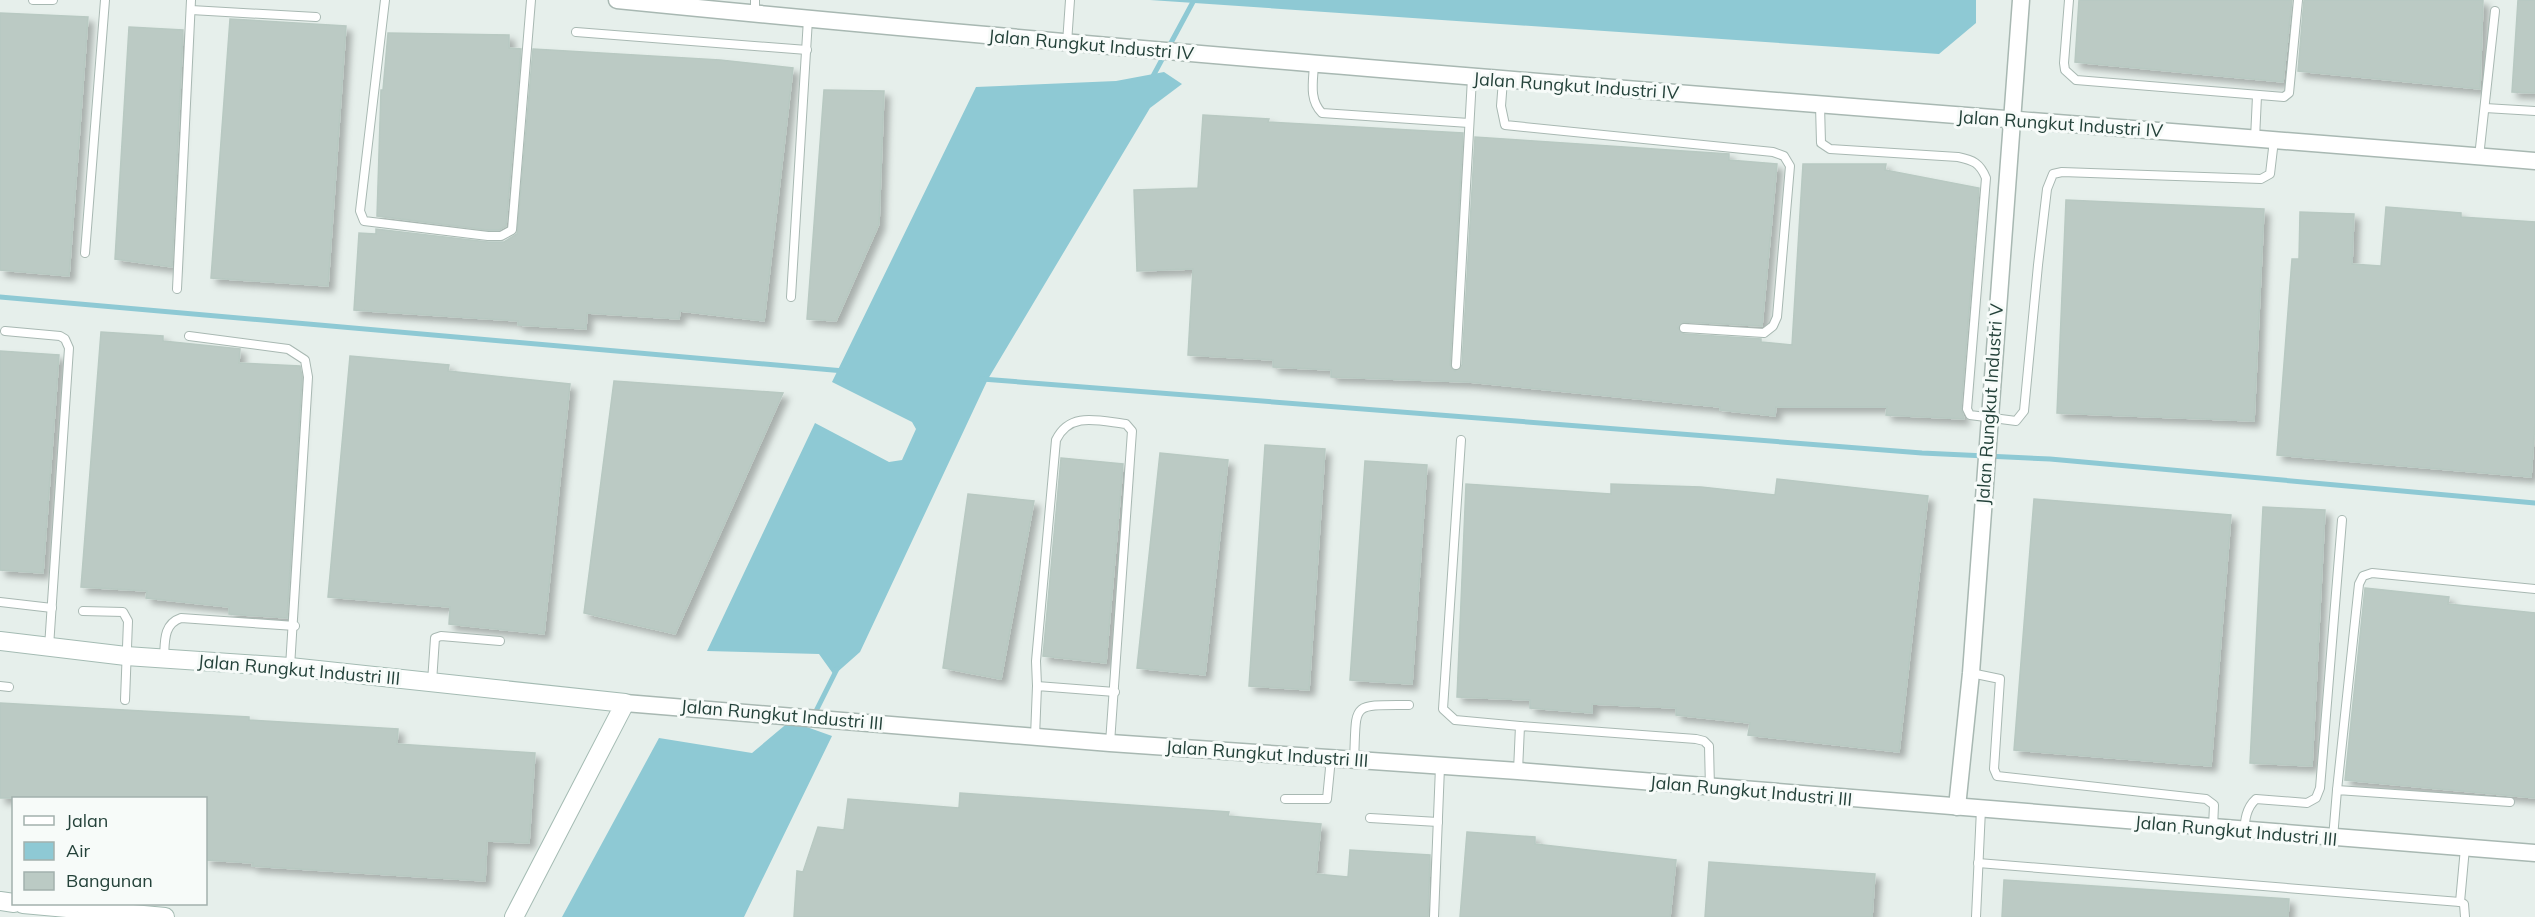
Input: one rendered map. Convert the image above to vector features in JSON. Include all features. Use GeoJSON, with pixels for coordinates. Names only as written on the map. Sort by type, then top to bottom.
{"type":"FeatureCollection","features":[{"type":"Feature","properties":{"kind":"street","name":"Jalan Rungkut Industri IV"},"geometry":{"type":"LineString","coordinates":[[617,0],[755,7],[808,19],[1314,65],[2535,161]]}},
{"type":"Feature","properties":{"kind":"street","name":"Jalan Rungkut Industri V"},"geometry":{"type":"LineString","coordinates":[[1957,807],[1971,673],[1988,418],[2021,0]]}},
{"type":"Feature","properties":{"kind":"street","name":"Jalan Rungkut Industri III"},"geometry":{"type":"LineString","coordinates":[[0,641],[126,656],[290,667],[626,703],[1110,743],[1518,771],[2212,830],[2535,853]]}},
{"type":"Feature","properties":{"kind":"street"},"geometry":{"type":"LineString","coordinates":[[514,917],[626,703]]}},
{"type":"Feature","properties":{"kind":"street"},"geometry":{"type":"LineString","coordinates":[[43,905],[165,917]]}},
{"type":"Feature","properties":{"kind":"lane"},"geometry":{"type":"LineString","coordinates":[[33,0],[53,0]]}},
{"type":"Feature","properties":{"kind":"lane"},"geometry":{"type":"LineString","coordinates":[[85,253],[105,0]]}},
{"type":"Feature","properties":{"kind":"lane"},"geometry":{"type":"LineString","coordinates":[[177,289],[191,0]]}},
{"type":"Feature","properties":{"kind":"lane"},"geometry":{"type":"LineString","coordinates":[[385,0],[360,211],[364,221],[488,236],[501,236],[512,230],[531,0]]}},
{"type":"Feature","properties":{"kind":"lane"},"geometry":{"type":"LineString","coordinates":[[2069,0],[2064,63],[2068,75],[2076,80],[2284,97],[2289,93],[2298,0]]}},
{"type":"Feature","properties":{"kind":"lane"},"geometry":{"type":"LineString","coordinates":[[1066,43],[1070,1]]}},
{"type":"Feature","properties":{"kind":"lane"},"geometry":{"type":"LineString","coordinates":[[190,10],[316,17]]}},
{"type":"Feature","properties":{"kind":"lane"},"geometry":{"type":"LineString","coordinates":[[2479,157],[2494,11]]}},
{"type":"Feature","properties":{"kind":"lane"},"geometry":{"type":"LineString","coordinates":[[790,297],[808,19]]}},
{"type":"Feature","properties":{"kind":"lane"},"geometry":{"type":"LineString","coordinates":[[576,32],[807,50]]}},
{"type":"Feature","properties":{"kind":"lane"},"geometry":{"type":"LineString","coordinates":[[1314,65],[1312,92],[1315,106],[1322,113],[1469,123]]}},
{"type":"Feature","properties":{"kind":"lane"},"geometry":{"type":"LineString","coordinates":[[1456,364],[1472,78]]}},
{"type":"Feature","properties":{"kind":"lane"},"geometry":{"type":"LineString","coordinates":[[1503,80],[1501,106],[1504,125],[1773,152],[1784,156],[1790,166],[1777,317],[1773,326],[1764,333],[1684,328]]}},
{"type":"Feature","properties":{"kind":"lane"},"geometry":{"type":"LineString","coordinates":[[2255,139],[2257,96]]}},
{"type":"Feature","properties":{"kind":"lane"},"geometry":{"type":"LineString","coordinates":[[1820,105],[1821,143],[1830,149],[1958,157],[1974,160],[1983,169],[1986,178],[1967,409],[1970,416],[2016,421],[2024,411],[2047,189],[2054,174],[2062,172],[2261,179],[2270,174],[2273,168],[2274,140]]}},
{"type":"Feature","properties":{"kind":"lane"},"geometry":{"type":"LineString","coordinates":[[2485,108],[2535,111]]}},
{"type":"Feature","properties":{"kind":"lane"},"geometry":{"type":"LineString","coordinates":[[5,331],[60,336],[65,339],[69,348],[49,647]]}},
{"type":"Feature","properties":{"kind":"lane"},"geometry":{"type":"LineString","coordinates":[[189,336],[288,349],[305,360],[308,378],[295,626],[290,667]]}},
{"type":"Feature","properties":{"kind":"lane"},"geometry":{"type":"LineString","coordinates":[[1035,737],[1036,661],[1056,440],[1062,428],[1074,420],[1104,421],[1126,424],[1132,431],[1110,743]]}},
{"type":"Feature","properties":{"kind":"lane"},"geometry":{"type":"LineString","coordinates":[[1461,440],[1443,708],[1455,720],[1704,741],[1709,746],[1710,788]]}},
{"type":"Feature","properties":{"kind":"lane"},"geometry":{"type":"LineString","coordinates":[[2244,832],[2248,811],[2256,799],[2307,803],[2316,798],[2320,788],[2342,520]]}},
{"type":"Feature","properties":{"kind":"lane"},"geometry":{"type":"LineString","coordinates":[[2333,838],[2359,585],[2363,576],[2372,573],[2535,589]]}},
{"type":"Feature","properties":{"kind":"lane"},"geometry":{"type":"LineString","coordinates":[[0,602],[52,608]]}},
{"type":"Feature","properties":{"kind":"lane"},"geometry":{"type":"LineString","coordinates":[[83,611],[123,612],[128,621],[125,700]]}},
{"type":"Feature","properties":{"kind":"lane"},"geometry":{"type":"LineString","coordinates":[[164,658],[166,633],[174,621],[181,618],[295,626]]}},
{"type":"Feature","properties":{"kind":"lane"},"geometry":{"type":"LineString","coordinates":[[432,683],[435,638],[441,636],[500,641]]}},
{"type":"Feature","properties":{"kind":"lane"},"geometry":{"type":"LineString","coordinates":[[1971,673],[2000,679],[1994,769],[1997,776],[2206,799],[2214,805],[2212,830]]}},
{"type":"Feature","properties":{"kind":"lane"},"geometry":{"type":"LineString","coordinates":[[1037,686],[1115,692]]}},
{"type":"Feature","properties":{"kind":"lane"},"geometry":{"type":"LineString","coordinates":[[1354,760],[1355,715],[1361,708],[1370,705],[1409,705]]}},
{"type":"Feature","properties":{"kind":"lane"},"geometry":{"type":"LineString","coordinates":[[1518,771],[1520,726]]}},
{"type":"Feature","properties":{"kind":"lane"},"geometry":{"type":"LineString","coordinates":[[1285,799],[1326,799],[1331,758]]}},
{"type":"Feature","properties":{"kind":"lane"},"geometry":{"type":"LineString","coordinates":[[1434,917],[1440,767]]}},
{"type":"Feature","properties":{"kind":"lane"},"geometry":{"type":"LineString","coordinates":[[2337,790],[2510,802]]}},
{"type":"Feature","properties":{"kind":"lane"},"geometry":{"type":"LineString","coordinates":[[1976,917],[1981,809]]}},
{"type":"Feature","properties":{"kind":"lane"},"geometry":{"type":"LineString","coordinates":[[1370,818],[1438,822]]}},
{"type":"Feature","properties":{"kind":"lane"},"geometry":{"type":"LineString","coordinates":[[2460,902],[2465,848]]}},
{"type":"Feature","properties":{"kind":"lane"},"geometry":{"type":"LineString","coordinates":[[1978,863],[2460,902],[2464,904],[2465,917]]}},
{"type":"Feature","properties":{"kind":"water"},"geometry":{"type":"Polygon","coordinates":[[[1150,0],[1976,0],[1976,23],[1939,54],[1150,0]]]}},
{"type":"Feature","properties":{"kind":"water"},"geometry":{"type":"Polygon","coordinates":[[[1164,72],[1182,84],[1150,108],[988,379],[860,652],[834,675],[819,654],[707,651],[815,423],[889,462],[902,460],[916,429],[912,422],[832,382],[976,87],[1116,81],[1164,72]]]}},
{"type":"Feature","properties":{"kind":"water"},"geometry":{"type":"Polygon","coordinates":[[[790,721],[832,736],[744,917],[562,917],[659,738],[752,753],[790,721]]]}},
{"type":"Feature","properties":{"kind":"building"},"geometry":{"type":"Polygon","coordinates":[[[2079,0],[2292,0],[2283,82],[2075,62],[2079,0]]]}},
{"type":"Feature","properties":{"kind":"building"},"geometry":{"type":"Polygon","coordinates":[[[2304,0],[2483,0],[2480,89],[2298,71],[2304,0]]]}},
{"type":"Feature","properties":{"kind":"building"},"geometry":{"type":"Polygon","coordinates":[[[2518,0],[2535,0],[2535,93],[2512,92],[2518,0]]]}},
{"type":"Feature","properties":{"kind":"building"},"geometry":{"type":"Polygon","coordinates":[[[0,13],[88,17],[69,276],[0,270],[0,13]]]}},
{"type":"Feature","properties":{"kind":"building"},"geometry":{"type":"Polygon","coordinates":[[[230,19],[346,26],[328,286],[211,278],[230,19]]]}},
{"type":"Feature","properties":{"kind":"building"},"geometry":{"type":"Polygon","coordinates":[[[129,27],[183,30],[172,267],[115,259],[129,27]]]}},
{"type":"Feature","properties":{"kind":"building"},"geometry":{"type":"Polygon","coordinates":[[[388,33],[509,35],[509,48],[521,49],[506,226],[499,230],[488,230],[377,216],[381,90],[383,90],[388,33]]]}},
{"type":"Feature","properties":{"kind":"building"},"geometry":{"type":"Polygon","coordinates":[[[533,49],[720,60],[793,68],[764,321],[680,311],[679,319],[587,313],[586,329],[518,325],[518,321],[354,310],[359,233],[376,234],[376,229],[488,242],[504,242],[517,234],[533,49]]]}},
{"type":"Feature","properties":{"kind":"building"},"geometry":{"type":"Polygon","coordinates":[[[824,90],[884,91],[879,224],[836,321],[807,319],[824,90]]]}},
{"type":"Feature","properties":{"kind":"building"},"geometry":{"type":"Polygon","coordinates":[[[1203,115],[1269,119],[1268,122],[1463,133],[1450,365],[1455,371],[1462,365],[1475,137],[1729,154],[1729,160],[1777,164],[1762,326],[1684,322],[1678,328],[1684,334],[1761,339],[1761,342],[1792,345],[1803,164],[1886,164],[1885,170],[1979,188],[1961,408],[1964,419],[1886,415],[1887,407],[1776,407],[1775,416],[1720,410],[1720,407],[1469,382],[1331,377],[1331,370],[1273,367],[1273,360],[1188,355],[1193,269],[1137,271],[1134,190],[1198,188],[1203,115]]]}},
{"type":"Feature","properties":{"kind":"building"},"geometry":{"type":"Polygon","coordinates":[[[2066,200],[2264,209],[2254,421],[2057,413],[2066,200]]]}},
{"type":"Feature","properties":{"kind":"building"},"geometry":{"type":"Polygon","coordinates":[[[2386,207],[2461,213],[2461,217],[2535,222],[2535,424],[2531,477],[2277,455],[2292,259],[2299,259],[2300,212],[2354,214],[2352,264],[2381,266],[2386,207]]]}},
{"type":"Feature","properties":{"kind":"building"},"geometry":{"type":"Polygon","coordinates":[[[101,332],[163,336],[163,341],[240,349],[239,363],[300,366],[302,377],[287,618],[229,614],[229,607],[146,598],[147,591],[81,587],[101,332]]]}},
{"type":"Feature","properties":{"kind":"building"},"geometry":{"type":"Polygon","coordinates":[[[0,351],[59,355],[43,573],[0,570],[0,351]]]}},
{"type":"Feature","properties":{"kind":"building"},"geometry":{"type":"Polygon","coordinates":[[[350,356],[449,365],[448,371],[570,384],[544,634],[449,624],[450,607],[328,597],[350,356]]]}},
{"type":"Feature","properties":{"kind":"building"},"geometry":{"type":"Polygon","coordinates":[[[614,381],[783,393],[675,634],[584,613],[614,381]]]}},
{"type":"Feature","properties":{"kind":"building"},"geometry":{"type":"Polygon","coordinates":[[[1265,445],[1325,449],[1309,690],[1249,686],[1265,445]]]}},
{"type":"Feature","properties":{"kind":"building"},"geometry":{"type":"Polygon","coordinates":[[[1160,453],[1228,460],[1205,675],[1137,668],[1160,453]]]}},
{"type":"Feature","properties":{"kind":"building"},"geometry":{"type":"Polygon","coordinates":[[[1061,458],[1123,464],[1106,663],[1043,656],[1061,458]]]}},
{"type":"Feature","properties":{"kind":"building"},"geometry":{"type":"Polygon","coordinates":[[[1365,461],[1427,465],[1412,684],[1350,680],[1365,461]]]}},
{"type":"Feature","properties":{"kind":"building"},"geometry":{"type":"Polygon","coordinates":[[[1777,479],[1928,496],[1899,752],[1748,735],[1750,723],[1676,715],[1676,708],[1592,704],[1592,713],[1530,708],[1530,700],[1457,697],[1466,484],[1611,494],[1611,484],[1701,487],[1775,495],[1777,479]]]}},
{"type":"Feature","properties":{"kind":"building"},"geometry":{"type":"Polygon","coordinates":[[[968,494],[1034,501],[1001,679],[943,668],[968,494]]]}},
{"type":"Feature","properties":{"kind":"building"},"geometry":{"type":"Polygon","coordinates":[[[2034,499],[2231,515],[2211,766],[2014,750],[2034,499]]]}},
{"type":"Feature","properties":{"kind":"building"},"geometry":{"type":"Polygon","coordinates":[[[2263,507],[2325,510],[2312,766],[2250,763],[2263,507]]]}},
{"type":"Feature","properties":{"kind":"building"},"geometry":{"type":"Polygon","coordinates":[[[2365,588],[2449,597],[2448,604],[2535,613],[2535,798],[2345,780],[2365,588]]]}},
{"type":"Feature","properties":{"kind":"building"},"geometry":{"type":"Polygon","coordinates":[[[0,703],[249,717],[249,720],[398,729],[397,744],[535,753],[529,843],[487,841],[485,881],[252,866],[253,863],[207,860],[207,797],[0,798],[0,703]]]}},
{"type":"Feature","properties":{"kind":"building"},"geometry":{"type":"Polygon","coordinates":[[[960,793],[1229,812],[1228,816],[1321,824],[1316,874],[1348,877],[1350,850],[1430,855],[1428,917],[794,917],[797,871],[803,872],[818,827],[844,830],[848,799],[959,808],[960,793]]]}},
{"type":"Feature","properties":{"kind":"building"},"geometry":{"type":"Polygon","coordinates":[[[1467,832],[1535,837],[1535,844],[1676,860],[1670,917],[1460,917],[1467,832]]]}},
{"type":"Feature","properties":{"kind":"building"},"geometry":{"type":"Polygon","coordinates":[[[1709,862],[1875,874],[1872,917],[1705,917],[1709,862]]]}},
{"type":"Feature","properties":{"kind":"building"},"geometry":{"type":"Polygon","coordinates":[[[2004,880],[2289,899],[2288,917],[2002,917],[2004,880]]]}},
{"type":"Feature","properties":{"kind":"waterway"},"geometry":{"type":"LineString","coordinates":[[1152,78],[1194,0]]}},
{"type":"Feature","properties":{"kind":"waterway"},"geometry":{"type":"LineString","coordinates":[[0,297],[844,371]]}},
{"type":"Feature","properties":{"kind":"waterway"},"geometry":{"type":"LineString","coordinates":[[982,379],[1922,453],[2050,459],[2535,503]]}},
{"type":"Feature","properties":{"kind":"waterway"},"geometry":{"type":"LineString","coordinates":[[813,717],[837,669]]}}]}
